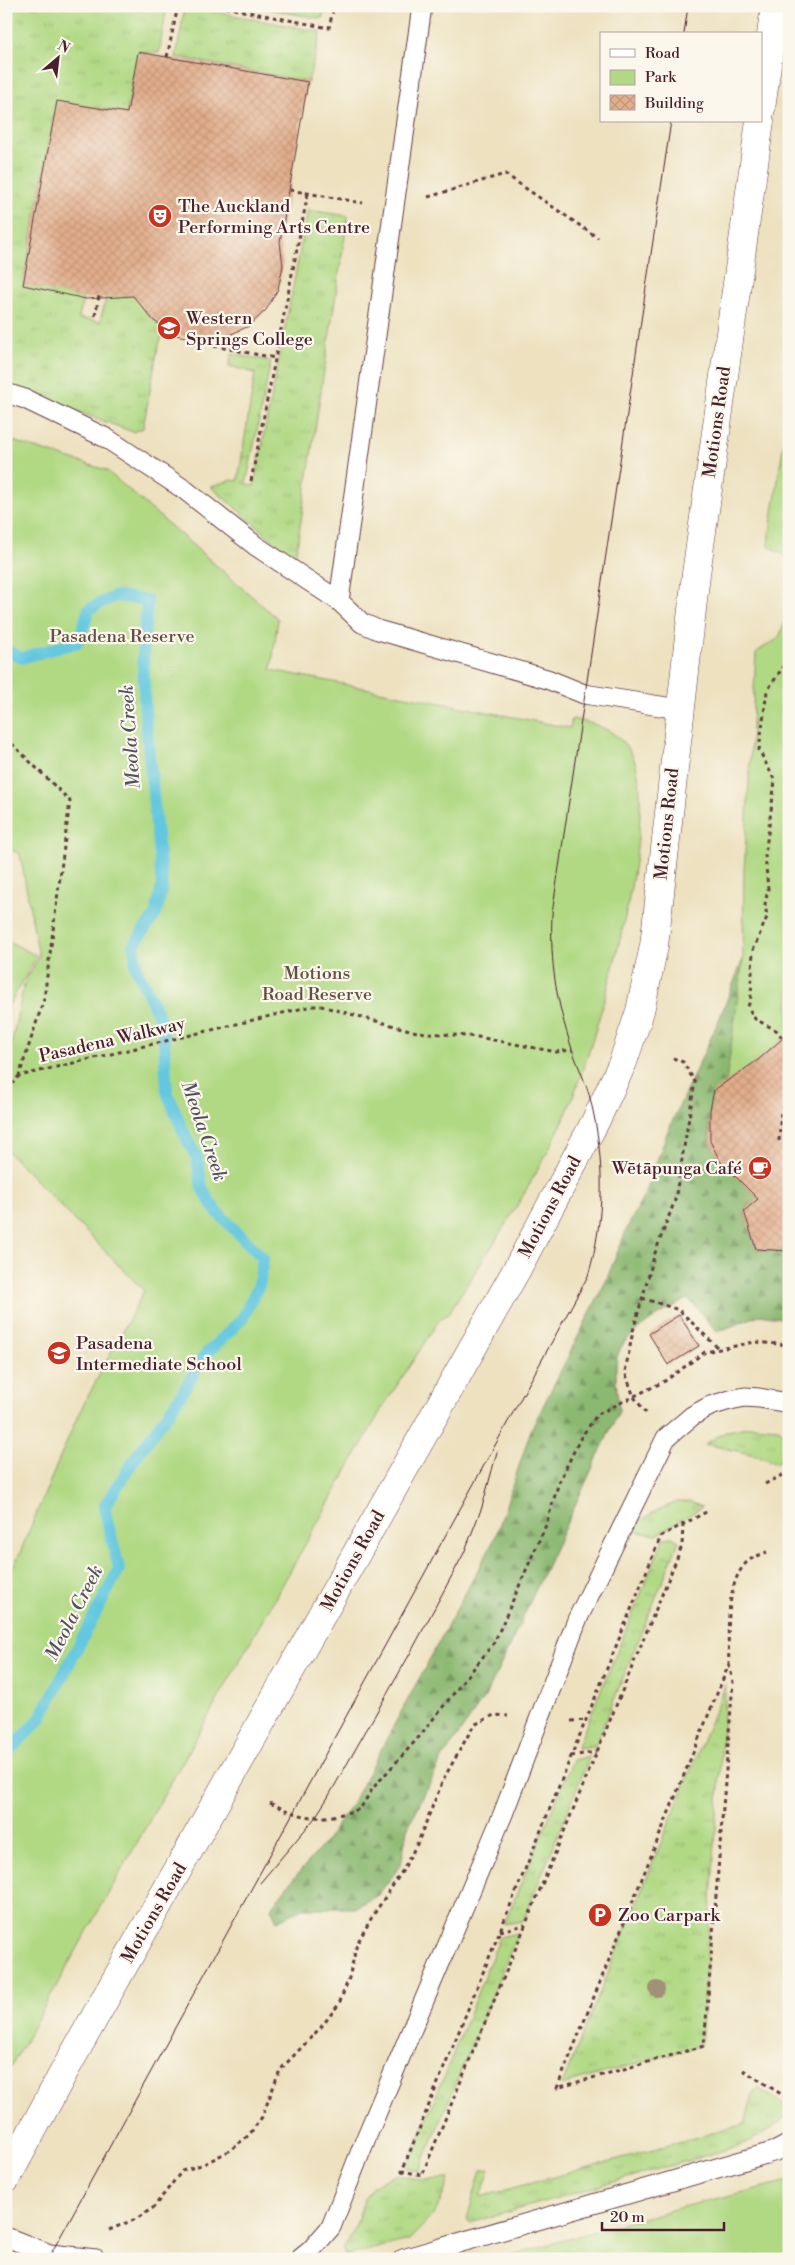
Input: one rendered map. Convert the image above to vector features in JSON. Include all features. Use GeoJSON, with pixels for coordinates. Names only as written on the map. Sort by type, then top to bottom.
{"type":"FeatureCollection","features":[{"type":"Feature","properties":{"kind":"main road"},"geometry":{"type":"LineString","coordinates":[[762,102],[775,6]]}},
{"type":"Feature","properties":{"kind":"main road","name":"Motions Road"},"geometry":{"type":"LineString","coordinates":[[6,2179],[66,2068],[517,1270],[611,1090],[640,1011],[654,946],[679,710],[696,574],[760,122]]}},
{"type":"Feature","properties":{"kind":"lane"},"geometry":{"type":"LineString","coordinates":[[339,601],[422,6]]}},
{"type":"Feature","properties":{"kind":"lane"},"geometry":{"type":"LineString","coordinates":[[6,393],[106,438],[185,490],[256,546],[339,601],[362,623],[378,630],[547,679],[584,694],[679,710]]}},
{"type":"Feature","properties":{"kind":"lane"},"geometry":{"type":"LineString","coordinates":[[300,2259],[311,2250],[331,2226],[366,2138],[503,1814],[577,1620],[666,1438],[692,1416],[710,1406],[723,1402],[746,1397],[789,1403]]}},
{"type":"Feature","properties":{"kind":"lane"},"geometry":{"type":"LineString","coordinates":[[403,2259],[776,2151],[789,2144]]}},
{"type":"Feature","properties":{"kind":"lane"},"geometry":{"type":"LineString","coordinates":[[6,2237],[50,2254],[96,2259]]}},
{"type":"Feature","properties":{"kind":"path"},"geometry":{"type":"LineString","coordinates":[[167,57],[178,6]]}},
{"type":"Feature","properties":{"kind":"path"},"geometry":{"type":"LineString","coordinates":[[218,6],[329,28],[334,6]]}},
{"type":"Feature","properties":{"kind":"path"},"geometry":{"type":"LineString","coordinates":[[290,190],[393,208],[505,174],[598,238]]}},
{"type":"Feature","properties":{"kind":"path"},"geometry":{"type":"LineString","coordinates":[[251,481],[308,193]]}},
{"type":"Feature","properties":{"kind":"path"},"geometry":{"type":"LineString","coordinates":[[95,316],[99,296]]}},
{"type":"Feature","properties":{"kind":"path"},"geometry":{"type":"LineString","coordinates":[[214,346],[275,358]]}},
{"type":"Feature","properties":{"kind":"path"},"geometry":{"type":"LineString","coordinates":[[789,658],[767,691],[759,750],[775,781],[765,854],[768,889],[764,904],[767,917],[753,950],[751,996],[748,1007],[755,1018],[776,1030],[789,1046]]}},
{"type":"Feature","properties":{"kind":"path","name":"Pasadena Walkway"},"geometry":{"type":"LineString","coordinates":[[6,738],[70,801],[44,999],[19,1076]]}},
{"type":"Feature","properties":{"kind":"path","name":"Pasadena Walkway"},"geometry":{"type":"LineString","coordinates":[[19,1076],[312,1006],[320,1006],[417,1032],[478,1037],[556,1052],[572,1050]]}},
{"type":"Feature","properties":{"kind":"path"},"geometry":{"type":"LineString","coordinates":[[666,1438],[634,1397],[625,1372],[655,1252],[675,1200],[695,1082],[683,1062],[671,1057]]}},
{"type":"Feature","properties":{"kind":"path"},"geometry":{"type":"LineString","coordinates":[[6,1090],[19,1076]]}},
{"type":"Feature","properties":{"kind":"path"},"geometry":{"type":"LineString","coordinates":[[779,1141],[781,1111],[789,1098]]}},
{"type":"Feature","properties":{"kind":"path"},"geometry":{"type":"LineString","coordinates":[[642,1298],[679,1310],[720,1350]]}},
{"type":"Feature","properties":{"kind":"path"},"geometry":{"type":"LineString","coordinates":[[270,1803],[293,1814],[314,1819],[360,1809],[373,1788],[418,1738],[494,1643],[546,1525],[559,1482],[581,1437],[598,1414],[665,1381],[705,1352],[755,1342],[789,1345]]}},
{"type":"Feature","properties":{"kind":"path"},"geometry":{"type":"LineString","coordinates":[[765,1484],[789,1471]]}},
{"type":"Feature","properties":{"kind":"path"},"geometry":{"type":"LineString","coordinates":[[784,1474],[789,1484]]}},
{"type":"Feature","properties":{"kind":"path"},"geometry":{"type":"LineString","coordinates":[[683,1524],[682,1546],[422,2175],[402,2171],[660,1536],[683,1524],[708,1511]]}},
{"type":"Feature","properties":{"kind":"path"},"geometry":{"type":"LineString","coordinates":[[729,1664],[557,2088],[704,2046],[733,1682],[729,1664],[728,1610],[739,1573],[751,1558],[767,1552]]}},
{"type":"Feature","properties":{"kind":"path"},"geometry":{"type":"LineString","coordinates":[[69,2256],[116,2226],[136,2220],[153,2208],[182,2170],[204,2164],[229,2151],[250,2135],[262,2117],[280,2070],[322,2026],[339,2004],[349,1978],[357,1944],[407,1863],[418,1842],[444,1778],[474,1725],[494,1715],[516,1717]]}},
{"type":"Feature","properties":{"kind":"path"},"geometry":{"type":"LineString","coordinates":[[571,1756],[597,1752]]}},
{"type":"Feature","properties":{"kind":"path"},"geometry":{"type":"LineString","coordinates":[[500,1931],[525,1924]]}},
{"type":"Feature","properties":{"kind":"path"},"geometry":{"type":"LineString","coordinates":[[743,2070],[789,2099]]}},
{"type":"Feature","properties":{"kind":"path"},"geometry":{"type":"LineString","coordinates":[[728,2259],[749,2254],[778,2259]]}},
{"type":"Feature","properties":{"kind":"green space"},"geometry":{"type":"Polygon","coordinates":[[[6,6],[167,6],[159,53],[138,52],[124,127],[117,111],[57,102],[23,284],[83,298],[79,318],[100,322],[106,298],[128,276],[134,292],[146,312],[158,323],[166,327],[158,347],[143,428],[133,432],[6,385],[6,6]]]}},
{"type":"Feature","properties":{"kind":"green space"},"geometry":{"type":"Polygon","coordinates":[[[185,6],[321,32],[308,82],[176,57],[185,6]]]}},
{"type":"Feature","properties":{"kind":"green space"},"geometry":{"type":"Polygon","coordinates":[[[252,6],[325,6],[322,19],[252,6]]]}},
{"type":"Feature","properties":{"kind":"green space"},"geometry":{"type":"Polygon","coordinates":[[[308,210],[348,216],[295,559],[211,487],[231,480],[238,481],[255,373],[229,366],[232,354],[271,361],[246,484],[254,486],[308,210]]]}},
{"type":"Feature","properties":{"kind":"green space"},"geometry":{"type":"Polygon","coordinates":[[[789,408],[789,558],[768,545],[789,408]]]}},
{"type":"Feature","properties":{"kind":"green space","name":"Motions Road Reserve"},"geometry":{"type":"Polygon","coordinates":[[[6,439],[106,470],[278,619],[271,670],[570,728],[572,719],[591,723],[615,735],[628,748],[633,757],[640,788],[639,831],[632,883],[606,995],[575,1091],[550,1148],[522,1197],[448,1314],[440,1319],[381,1410],[6,2075],[6,1578],[16,1562],[78,1415],[144,1291],[6,1150],[6,1070],[24,984],[39,957],[20,854],[6,847],[6,439]]]}},
{"type":"Feature","properties":{"kind":"green space"},"geometry":{"type":"Polygon","coordinates":[[[789,568],[789,1251],[756,1249],[744,1211],[758,1198],[725,1156],[719,1159],[712,1141],[709,1125],[714,1090],[725,1090],[743,959],[744,872],[756,653],[776,640],[781,632],[784,624],[789,568]]]}},
{"type":"Feature","properties":{"kind":"green space"},"geometry":{"type":"Polygon","coordinates":[[[6,940],[37,956],[6,1011],[6,940]]]}},
{"type":"Feature","properties":{"kind":"green space"},"geometry":{"type":"Polygon","coordinates":[[[743,959],[725,1091],[710,1110],[710,1141],[719,1159],[758,1199],[756,1249],[789,1251],[789,1319],[759,1315],[717,1332],[688,1298],[651,1320],[632,1334],[625,1342],[620,1349],[616,1363],[619,1411],[488,1692],[443,1757],[407,1829],[401,1865],[378,1895],[355,1908],[303,1908],[277,1921],[271,1908],[288,1885],[324,1844],[351,1805],[495,1538],[531,1430],[606,1281],[628,1226],[646,1192],[667,1133],[719,1020],[743,959]]]}},
{"type":"Feature","properties":{"kind":"green space"},"geometry":{"type":"Polygon","coordinates":[[[752,1426],[778,1428],[789,1435],[789,1454],[776,1463],[751,1454],[705,1444],[727,1431],[752,1426]]]}},
{"type":"Feature","properties":{"kind":"green space"},"geometry":{"type":"Polygon","coordinates":[[[678,1502],[691,1502],[702,1507],[657,1535],[630,1531],[652,1513],[678,1502]]]}},
{"type":"Feature","properties":{"kind":"green space"},"geometry":{"type":"Polygon","coordinates":[[[672,1537],[679,1541],[595,1746],[577,1748],[664,1538],[672,1537]]]}},
{"type":"Feature","properties":{"kind":"green space"},"geometry":{"type":"Polygon","coordinates":[[[726,1684],[701,2045],[562,2085],[726,1684]]]}},
{"type":"Feature","properties":{"kind":"green space"},"geometry":{"type":"Polygon","coordinates":[[[590,1756],[523,1921],[504,1924],[573,1760],[590,1756]]]}},
{"type":"Feature","properties":{"kind":"green space"},"geometry":{"type":"Polygon","coordinates":[[[518,1933],[420,2170],[407,2168],[500,1937],[518,1933]]]}},
{"type":"Feature","properties":{"kind":"green space"},"geometry":{"type":"Polygon","coordinates":[[[758,2088],[789,2107],[789,2113],[781,2122],[746,2144],[470,2223],[467,2219],[481,2170],[490,2169],[481,2197],[745,2124],[753,2094],[758,2088]]]}},
{"type":"Feature","properties":{"kind":"green space"},"geometry":{"type":"Polygon","coordinates":[[[394,2174],[422,2180],[450,2179],[435,2213],[409,2240],[345,2256],[343,2250],[355,2228],[364,2200],[372,2187],[394,2174]]]}},
{"type":"Feature","properties":{"kind":"green space"},"geometry":{"type":"Polygon","coordinates":[[[789,2181],[789,2259],[497,2259],[682,2207],[789,2181]]]}},
{"type":"Feature","properties":{"kind":"building","name":"The Auckland Performing Arts Centre"},"geometry":{"type":"Polygon","coordinates":[[[138,52],[308,82],[280,242],[283,266],[278,289],[266,310],[249,326],[227,336],[201,340],[176,335],[154,321],[133,296],[86,299],[23,285],[57,101],[127,113],[138,52]]]}},
{"type":"Feature","properties":{"kind":"building","name":"Wētāpunga Café"},"geometry":{"type":"Polygon","coordinates":[[[789,1033],[789,1251],[756,1249],[744,1211],[758,1199],[720,1161],[710,1141],[710,1110],[714,1090],[758,1060],[789,1033]]]}},
{"type":"Feature","properties":{"kind":"building"},"geometry":{"type":"Polygon","coordinates":[[[679,1315],[699,1346],[668,1365],[649,1334],[679,1315]]]}},
{"type":"Feature","properties":{"kind":"waterway","name":"Meola Creek"},"geometry":{"type":"LineString","coordinates":[[6,650],[21,658],[78,642],[89,609],[115,596],[147,600],[143,658],[145,712],[162,886],[156,914],[134,944],[136,968],[163,1025],[167,1092],[183,1131],[197,1158],[202,1188],[216,1211],[263,1258],[259,1285],[242,1319],[204,1356],[179,1398],[136,1457],[104,1507],[119,1569],[40,1719],[6,1754]]}},
{"type":"Feature","properties":{"kind":"tram line"},"geometry":{"type":"LineString","coordinates":[[684,32],[688,6]]}},
{"type":"Feature","properties":{"kind":"tram line"},"geometry":{"type":"LineString","coordinates":[[48,2259],[588,1276],[594,1255],[600,1211],[601,1168],[599,1146],[589,1095],[572,1049],[558,998],[553,966],[552,914],[671,122]]}},
{"type":"Feature","properties":{"kind":"tram line"},"geometry":{"type":"LineString","coordinates":[[260,1883],[314,1819],[411,1652],[464,1553],[482,1507],[497,1452]]}},
{"type":"Feature","properties":{"kind":"place","name":"The Auckland Performing Arts Centre"},"geometry":{"type":"Point","coordinates":[160,216]}},
{"type":"Feature","properties":{"kind":"place","name":"Western Springs College"},"geometry":{"type":"Point","coordinates":[169,328]}},
{"type":"Feature","properties":{"kind":"place","name":"Wētāpunga Café"},"geometry":{"type":"Point","coordinates":[760,1168]}},
{"type":"Feature","properties":{"kind":"place","name":"Pasadena Intermediate School"},"geometry":{"type":"Point","coordinates":[59,1353]}},
{"type":"Feature","properties":{"kind":"place","name":"Zoo Carpark"},"geometry":{"type":"Point","coordinates":[600,1915]}},
{"type":"Feature","properties":{"kind":"park label","name":"Pasadena Reserve"},"geometry":{"type":"Point","coordinates":[122,636]}}]}
